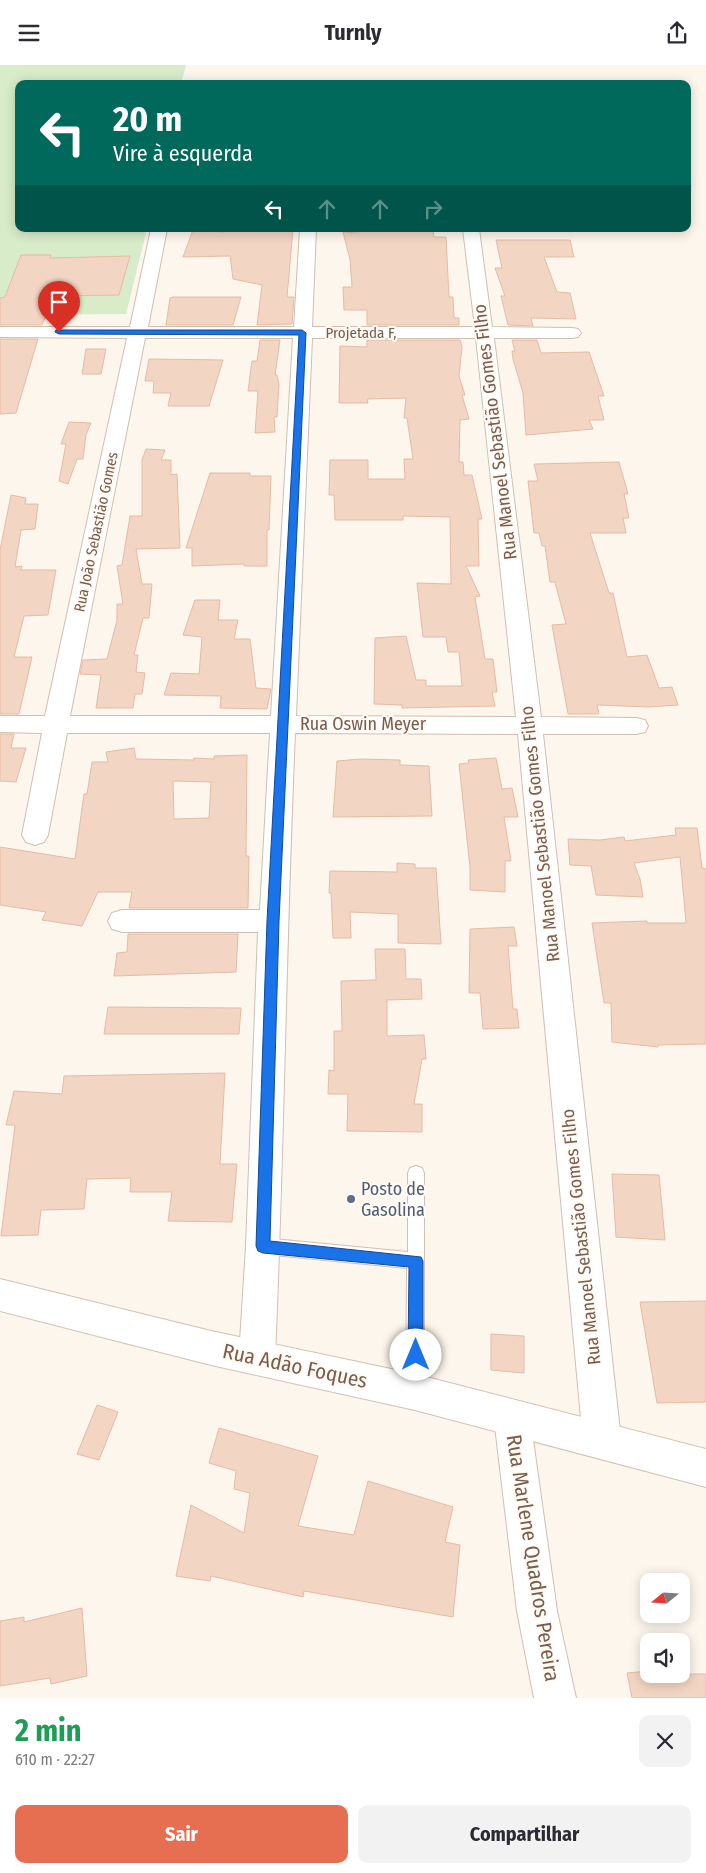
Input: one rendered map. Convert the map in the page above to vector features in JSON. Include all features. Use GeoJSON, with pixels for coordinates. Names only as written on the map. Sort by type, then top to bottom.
{"type":"FeatureCollection","features":[{"type":"Feature","properties":{"kind":"street","name":"Rua João Sebastião Gomes"},"geometry":{"type":"LineString","coordinates":[[35,835],[56,723],[158,232]]}},
{"type":"Feature","properties":{"kind":"street"},"geometry":{"type":"LineString","coordinates":[[257,1357],[263,1246],[273,921],[308,232]]}},
{"type":"Feature","properties":{"kind":"street","name":"Rua Manoel Sebastião Gomes Filho"},"geometry":{"type":"LineString","coordinates":[[471,232],[529,724],[602,1440]]}},
{"type":"Feature","properties":{"kind":"street","name":"Projetada F,"},"geometry":{"type":"LineString","coordinates":[[0,332],[572,333]]}},
{"type":"Feature","properties":{"kind":"street","name":"Rua Oswin Meyer"},"geometry":{"type":"LineString","coordinates":[[0,724],[636,725]]}},
{"type":"Feature","properties":{"kind":"street"},"geometry":{"type":"LineString","coordinates":[[122,921],[273,921]]}},
{"type":"Feature","properties":{"kind":"street","name":"Rua Adão Foques"},"geometry":{"type":"LineString","coordinates":[[0,1295],[212,1348],[415,1393],[706,1468]]}},
{"type":"Feature","properties":{"kind":"street","name":"Rua Marlene Quadros Pereira"},"geometry":{"type":"LineString","coordinates":[[512,1418],[537,1611],[555,1698]]}},
{"type":"Feature","properties":{"kind":"lane"},"geometry":{"type":"LineString","coordinates":[[415,1393],[416,1173]]}},
{"type":"Feature","properties":{"kind":"lane"},"geometry":{"type":"LineString","coordinates":[[263,1246],[416,1261]]}},
{"type":"Feature","properties":{"kind":"green space"},"geometry":{"type":"Polygon","coordinates":[[[0,65],[186,65],[182,80],[15,80],[15,232],[146,232],[126,314],[0,315],[0,65]]]}},
{"type":"Feature","properties":{"kind":"building"},"geometry":{"type":"Polygon","coordinates":[[[192,232],[293,232],[287,297],[294,297],[292,324],[257,325],[262,285],[233,279],[230,256],[183,257],[192,232]]]}},
{"type":"Feature","properties":{"kind":"building"},"geometry":{"type":"Polygon","coordinates":[[[343,232],[433,232],[434,237],[446,237],[449,297],[453,297],[454,318],[459,318],[459,325],[367,325],[367,310],[344,310],[343,287],[352,287],[350,259],[343,232]]]}},
{"type":"Feature","properties":{"kind":"building"},"geometry":{"type":"Polygon","coordinates":[[[496,240],[570,240],[574,257],[544,257],[557,292],[570,293],[576,319],[531,318],[533,326],[508,325],[501,296],[505,296],[495,268],[502,268],[496,240]]]}},
{"type":"Feature","properties":{"kind":"building"},"geometry":{"type":"Polygon","coordinates":[[[21,255],[51,255],[50,258],[130,256],[119,295],[54,296],[42,325],[0,325],[0,298],[5,297],[21,255]]]}},
{"type":"Feature","properties":{"kind":"building"},"geometry":{"type":"Polygon","coordinates":[[[241,297],[233,325],[166,325],[170,298],[241,297]]]}},
{"type":"Feature","properties":{"kind":"building"},"geometry":{"type":"Polygon","coordinates":[[[0,339],[38,339],[16,413],[0,414],[0,339]]]}},
{"type":"Feature","properties":{"kind":"building"},"geometry":{"type":"Polygon","coordinates":[[[260,340],[280,340],[275,375],[277,375],[279,384],[277,417],[274,417],[275,432],[255,433],[258,391],[248,391],[252,361],[257,361],[260,340]]]}},
{"type":"Feature","properties":{"kind":"building"},"geometry":{"type":"Polygon","coordinates":[[[367,340],[460,340],[462,347],[459,376],[465,395],[462,395],[469,419],[460,420],[459,462],[463,462],[464,475],[472,475],[482,519],[478,519],[479,566],[466,566],[480,596],[475,597],[485,659],[493,659],[497,692],[492,692],[495,706],[402,708],[402,705],[374,704],[375,638],[406,636],[416,680],[426,680],[426,686],[462,686],[459,652],[448,652],[446,637],[423,637],[417,583],[451,584],[450,517],[403,516],[403,520],[335,520],[334,495],[329,495],[330,460],[368,460],[368,479],[405,479],[404,459],[413,459],[407,418],[404,418],[406,398],[367,399],[368,403],[339,403],[340,346],[367,347],[367,340]]]}},
{"type":"Feature","properties":{"kind":"building"},"geometry":{"type":"Polygon","coordinates":[[[512,340],[537,340],[541,353],[589,352],[604,396],[598,396],[604,420],[589,420],[593,429],[526,435],[523,393],[513,359],[512,351],[515,351],[512,340]]]}},
{"type":"Feature","properties":{"kind":"building"},"geometry":{"type":"Polygon","coordinates":[[[86,349],[106,349],[101,374],[82,374],[86,349]]]}},
{"type":"Feature","properties":{"kind":"building"},"geometry":{"type":"Polygon","coordinates":[[[149,359],[223,360],[209,406],[168,406],[171,393],[153,393],[154,381],[145,381],[149,359]]]}},
{"type":"Feature","properties":{"kind":"building"},"geometry":{"type":"Polygon","coordinates":[[[69,422],[91,423],[86,435],[83,459],[77,459],[68,484],[59,481],[66,444],[61,444],[69,422]]]}},
{"type":"Feature","properties":{"kind":"building"},"geometry":{"type":"Polygon","coordinates":[[[146,449],[165,450],[161,460],[171,460],[171,475],[177,474],[180,548],[136,549],[142,584],[152,584],[149,618],[143,618],[134,655],[138,655],[136,672],[145,673],[142,694],[135,694],[133,708],[96,708],[101,675],[80,674],[83,660],[107,659],[117,620],[117,604],[123,604],[117,566],[122,565],[130,516],[142,516],[142,460],[146,449]]]}},
{"type":"Feature","properties":{"kind":"building"},"geometry":{"type":"Polygon","coordinates":[[[619,462],[628,494],[624,494],[629,518],[623,518],[626,533],[590,533],[609,593],[613,593],[627,657],[647,655],[659,688],[672,687],[678,705],[649,707],[597,705],[599,714],[568,714],[552,625],[566,624],[555,582],[550,582],[545,546],[542,546],[539,533],[534,533],[528,481],[538,481],[534,464],[619,462]]]}},
{"type":"Feature","properties":{"kind":"building"},"geometry":{"type":"Polygon","coordinates":[[[210,473],[250,473],[250,476],[271,476],[269,530],[267,530],[267,566],[244,566],[244,564],[192,566],[192,548],[186,548],[210,473]]]}},
{"type":"Feature","properties":{"kind":"building"},"geometry":{"type":"Polygon","coordinates":[[[11,495],[26,498],[25,504],[38,504],[35,529],[21,530],[15,567],[22,566],[21,570],[56,570],[48,615],[24,616],[14,657],[32,657],[19,714],[0,714],[0,550],[11,495]]]}},
{"type":"Feature","properties":{"kind":"building"},"geometry":{"type":"Polygon","coordinates":[[[195,600],[220,600],[218,620],[238,620],[234,639],[250,639],[256,688],[271,689],[267,709],[220,708],[221,696],[164,695],[171,673],[199,674],[202,637],[183,635],[195,600]]]}},
{"type":"Feature","properties":{"kind":"building"},"geometry":{"type":"Polygon","coordinates":[[[0,734],[14,734],[11,748],[26,748],[16,782],[0,781],[0,734]]]}},
{"type":"Feature","properties":{"kind":"building"},"geometry":{"type":"Polygon","coordinates":[[[134,748],[136,759],[194,760],[194,758],[214,759],[214,756],[247,755],[246,856],[249,856],[248,908],[129,908],[132,892],[98,892],[82,926],[42,920],[46,912],[0,905],[0,847],[75,859],[84,794],[87,794],[92,762],[108,762],[106,752],[134,748]],[[173,781],[174,819],[209,818],[211,782],[173,781]]]}},
{"type":"Feature","properties":{"kind":"building"},"geometry":{"type":"Polygon","coordinates":[[[496,758],[502,789],[512,788],[518,817],[504,817],[511,861],[505,861],[505,892],[470,890],[470,867],[459,764],[469,763],[468,760],[496,758]]]}},
{"type":"Feature","properties":{"kind":"building"},"geometry":{"type":"Polygon","coordinates":[[[361,759],[400,760],[400,765],[429,766],[432,816],[333,817],[337,761],[361,759]]]}},
{"type":"Feature","properties":{"kind":"building"},"geometry":{"type":"Polygon","coordinates":[[[675,828],[697,828],[702,868],[706,869],[706,1044],[658,1045],[658,1047],[612,1042],[611,1003],[604,1003],[592,923],[647,921],[647,923],[686,923],[680,857],[634,863],[640,879],[643,897],[596,895],[591,866],[570,865],[568,839],[600,840],[624,837],[625,841],[676,835],[675,828]]]}},
{"type":"Feature","properties":{"kind":"building"},"geometry":{"type":"Polygon","coordinates":[[[397,863],[415,864],[415,868],[436,868],[441,944],[398,943],[398,914],[350,912],[351,938],[333,938],[331,893],[329,893],[330,871],[397,872],[397,863]]]}},
{"type":"Feature","properties":{"kind":"building"},"geometry":{"type":"Polygon","coordinates":[[[514,927],[517,946],[508,946],[513,1009],[517,1009],[519,1028],[483,1029],[480,993],[469,993],[470,929],[514,927]]]}},
{"type":"Feature","properties":{"kind":"building"},"geometry":{"type":"Polygon","coordinates":[[[128,934],[238,934],[236,972],[114,976],[117,953],[127,952],[128,934]]]}},
{"type":"Feature","properties":{"kind":"building"},"geometry":{"type":"Polygon","coordinates":[[[375,949],[405,949],[406,979],[421,979],[422,999],[387,1000],[387,1036],[424,1035],[426,1059],[422,1059],[414,1104],[422,1104],[422,1132],[347,1131],[348,1094],[328,1094],[329,1070],[334,1071],[334,1031],[342,1031],[341,981],[376,980],[375,949]]]}},
{"type":"Feature","properties":{"kind":"building"},"geometry":{"type":"Polygon","coordinates":[[[108,1007],[241,1008],[239,1034],[104,1034],[108,1007]]]}},
{"type":"Feature","properties":{"kind":"building"},"geometry":{"type":"Polygon","coordinates":[[[225,1073],[220,1164],[237,1164],[232,1222],[168,1221],[172,1192],[130,1192],[131,1178],[87,1179],[84,1209],[41,1210],[38,1235],[1,1236],[15,1125],[6,1125],[14,1091],[62,1094],[64,1076],[225,1073]]]}},
{"type":"Feature","properties":{"kind":"building"},"geometry":{"type":"Polygon","coordinates":[[[612,1174],[659,1175],[665,1240],[616,1237],[612,1174]]]}},
{"type":"Feature","properties":{"kind":"building"},"geometry":{"type":"Polygon","coordinates":[[[706,1301],[706,1402],[657,1403],[640,1302],[706,1301]]]}},
{"type":"Feature","properties":{"kind":"building"},"geometry":{"type":"Polygon","coordinates":[[[491,1334],[524,1336],[524,1373],[491,1370],[491,1334]]]}},
{"type":"Feature","properties":{"kind":"building"},"geometry":{"type":"Polygon","coordinates":[[[97,1405],[118,1412],[99,1460],[77,1454],[97,1405]]]}},
{"type":"Feature","properties":{"kind":"building"},"geometry":{"type":"Polygon","coordinates":[[[219,1428],[318,1456],[298,1526],[354,1535],[368,1481],[453,1507],[445,1542],[460,1545],[453,1617],[304,1591],[303,1597],[211,1576],[210,1581],[176,1576],[191,1505],[244,1533],[250,1493],[234,1489],[236,1471],[209,1463],[219,1428]]]}},
{"type":"Feature","properties":{"kind":"building"},"geometry":{"type":"Polygon","coordinates":[[[82,1608],[87,1676],[51,1684],[50,1678],[0,1686],[0,1621],[24,1617],[24,1622],[82,1608]]]}},
{"type":"Feature","properties":{"kind":"building"},"geometry":{"type":"Polygon","coordinates":[[[640,1672],[640,1683],[690,1683],[690,1674],[706,1674],[706,1698],[632,1698],[627,1673],[640,1672]]]}},
{"type":"Feature","properties":{"kind":"place","name":"Posto de Gasolina"},"geometry":{"type":"Point","coordinates":[351,1199]}},
{"type":"Feature","properties":{"kind":"route"},"geometry":{"type":"LineString","coordinates":[[59,332],[302,333],[273,921],[263,1246],[416,1261],[416,1355]]}}]}
